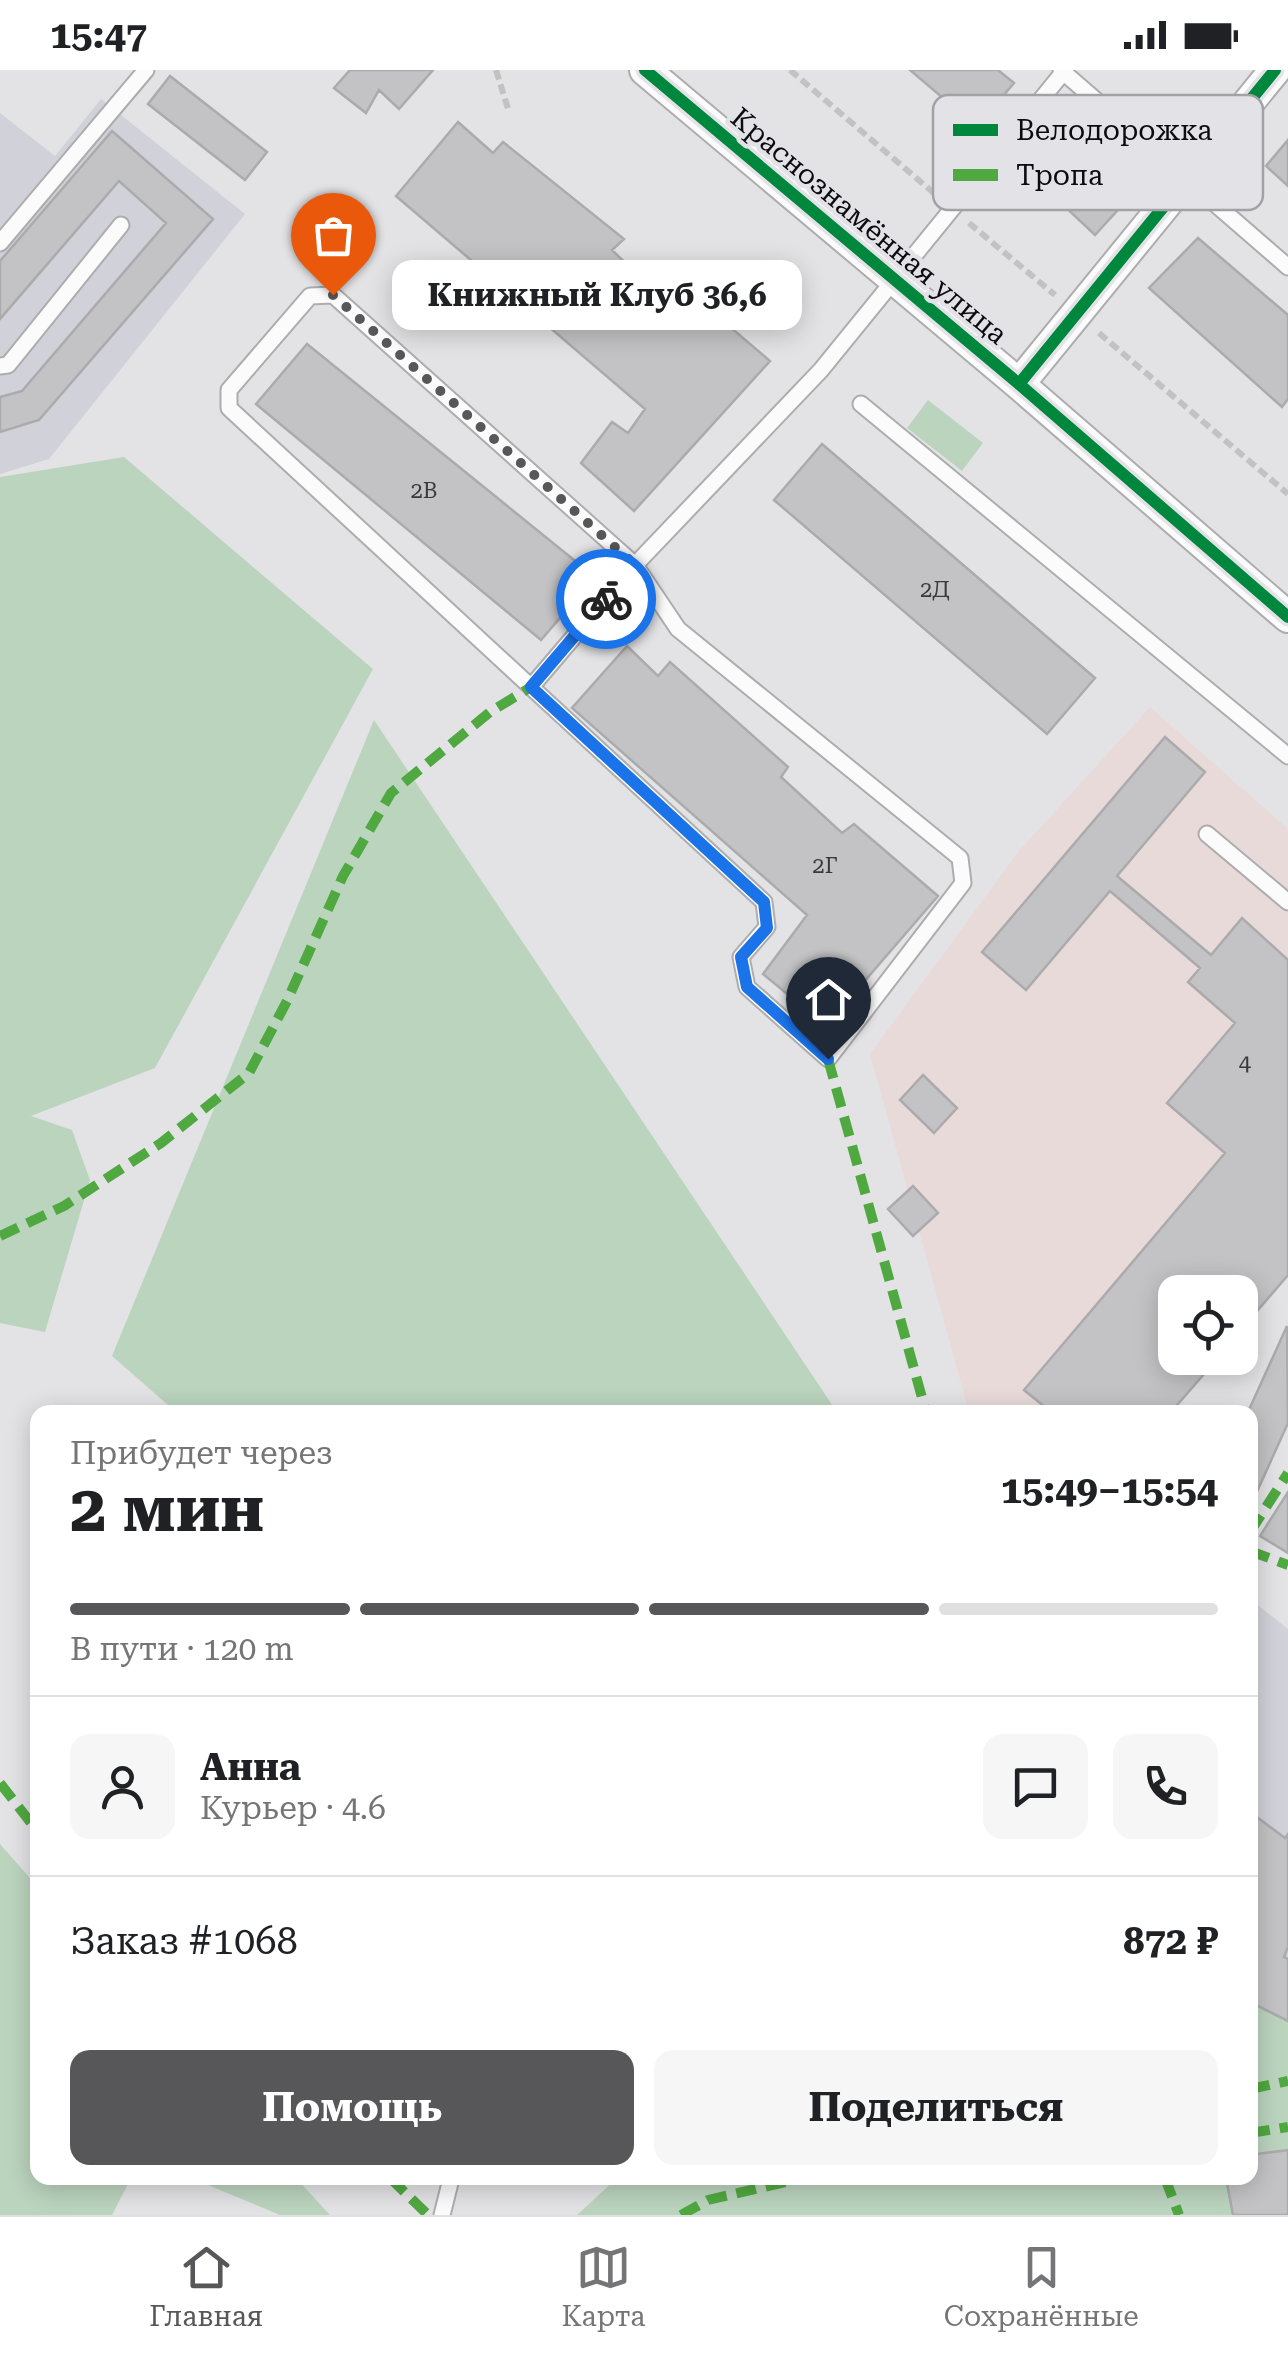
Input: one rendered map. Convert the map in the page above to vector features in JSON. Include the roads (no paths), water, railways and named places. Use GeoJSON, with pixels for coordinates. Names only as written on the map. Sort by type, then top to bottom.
{"type":"FeatureCollection","features":[{"type":"Feature","properties":{"kind":"street","name":"Краснознамённая улица"},"geometry":{"type":"LineString","coordinates":[[645,70],[1288,617]]}},
{"type":"Feature","properties":{"kind":"street"},"geometry":{"type":"LineString","coordinates":[[1256,95],[1276,70]]}},
{"type":"Feature","properties":{"kind":"street"},"geometry":{"type":"LineString","coordinates":[[1018,384],[1161,210]]}},
{"type":"Feature","properties":{"kind":"lane"},"geometry":{"type":"LineString","coordinates":[[0,243],[146,70]]}},
{"type":"Feature","properties":{"kind":"lane"},"geometry":{"type":"LineString","coordinates":[[1044,95],[1063,71],[1090,95]]}},
{"type":"Feature","properties":{"kind":"lane"},"geometry":{"type":"LineString","coordinates":[[531,687],[635,565],[821,370],[950,210]]}},
{"type":"Feature","properties":{"kind":"lane"},"geometry":{"type":"LineString","coordinates":[[1220,210],[1288,267]]}},
{"type":"Feature","properties":{"kind":"lane"},"geometry":{"type":"LineString","coordinates":[[0,366],[8,365],[120,225]]}},
{"type":"Feature","properties":{"kind":"lane"},"geometry":{"type":"LineString","coordinates":[[333,295],[635,565],[678,629],[960,858],[963,884],[828,1059],[747,987],[741,957],[767,928],[764,902],[229,408],[230,390],[310,296],[333,295]]}},
{"type":"Feature","properties":{"kind":"lane"},"geometry":{"type":"LineString","coordinates":[[861,404],[1288,756]]}},
{"type":"Feature","properties":{"kind":"lane"},"geometry":{"type":"LineString","coordinates":[[1207,834],[1288,902]]}},
{"type":"Feature","properties":{"kind":"lane"},"geometry":{"type":"LineString","coordinates":[[442,2215],[450,2185]]}},
{"type":"Feature","properties":{"kind":"place","name":"Книжный Клуб 36,6"},"geometry":{"type":"Point","coordinates":[333,295]}}]}
